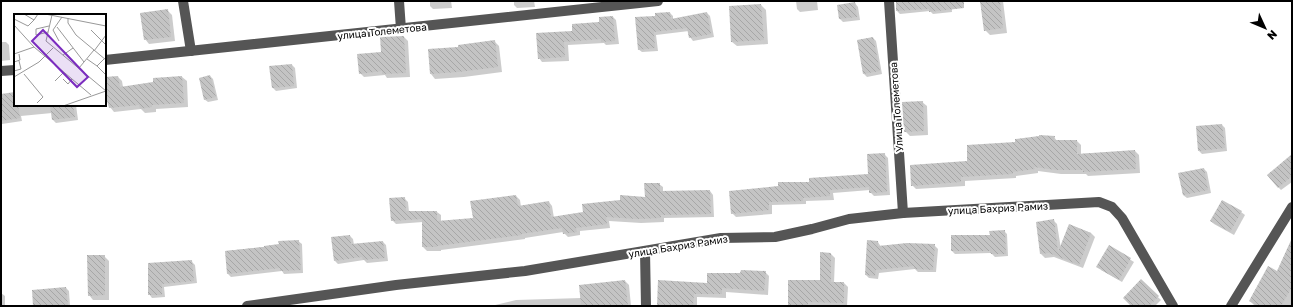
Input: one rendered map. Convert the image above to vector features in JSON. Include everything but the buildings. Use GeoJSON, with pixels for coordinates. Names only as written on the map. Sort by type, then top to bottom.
{"type":"FeatureCollection","features":[{"type":"Feature","properties":{"kind":"street"},"geometry":{"type":"LineString","coordinates":[[183,1],[191,51]]}},
{"type":"Feature","properties":{"kind":"street"},"geometry":{"type":"LineString","coordinates":[[399,1],[401,29]]}},
{"type":"Feature","properties":{"kind":"street","name":"улица Толеметова"},"geometry":{"type":"LineString","coordinates":[[106,60],[658,1]]}},
{"type":"Feature","properties":{"kind":"street","name":"Улица Толеметова"},"geometry":{"type":"LineString","coordinates":[[889,1],[903,213]]}},
{"type":"Feature","properties":{"kind":"street"},"geometry":{"type":"LineString","coordinates":[[1,71],[14,70]]}},
{"type":"Feature","properties":{"kind":"street","name":"улица Бахриз Рамиз"},"geometry":{"type":"LineString","coordinates":[[247,306],[396,285],[525,271],[721,238],[775,237],[849,219],[903,213],[1099,202],[1112,207],[1122,218],[1173,306]]}},
{"type":"Feature","properties":{"kind":"street"},"geometry":{"type":"LineString","coordinates":[[1231,306],[1292,207]]}},
{"type":"Feature","properties":{"kind":"street"},"geometry":{"type":"LineString","coordinates":[[645,251],[646,306]]}}]}
